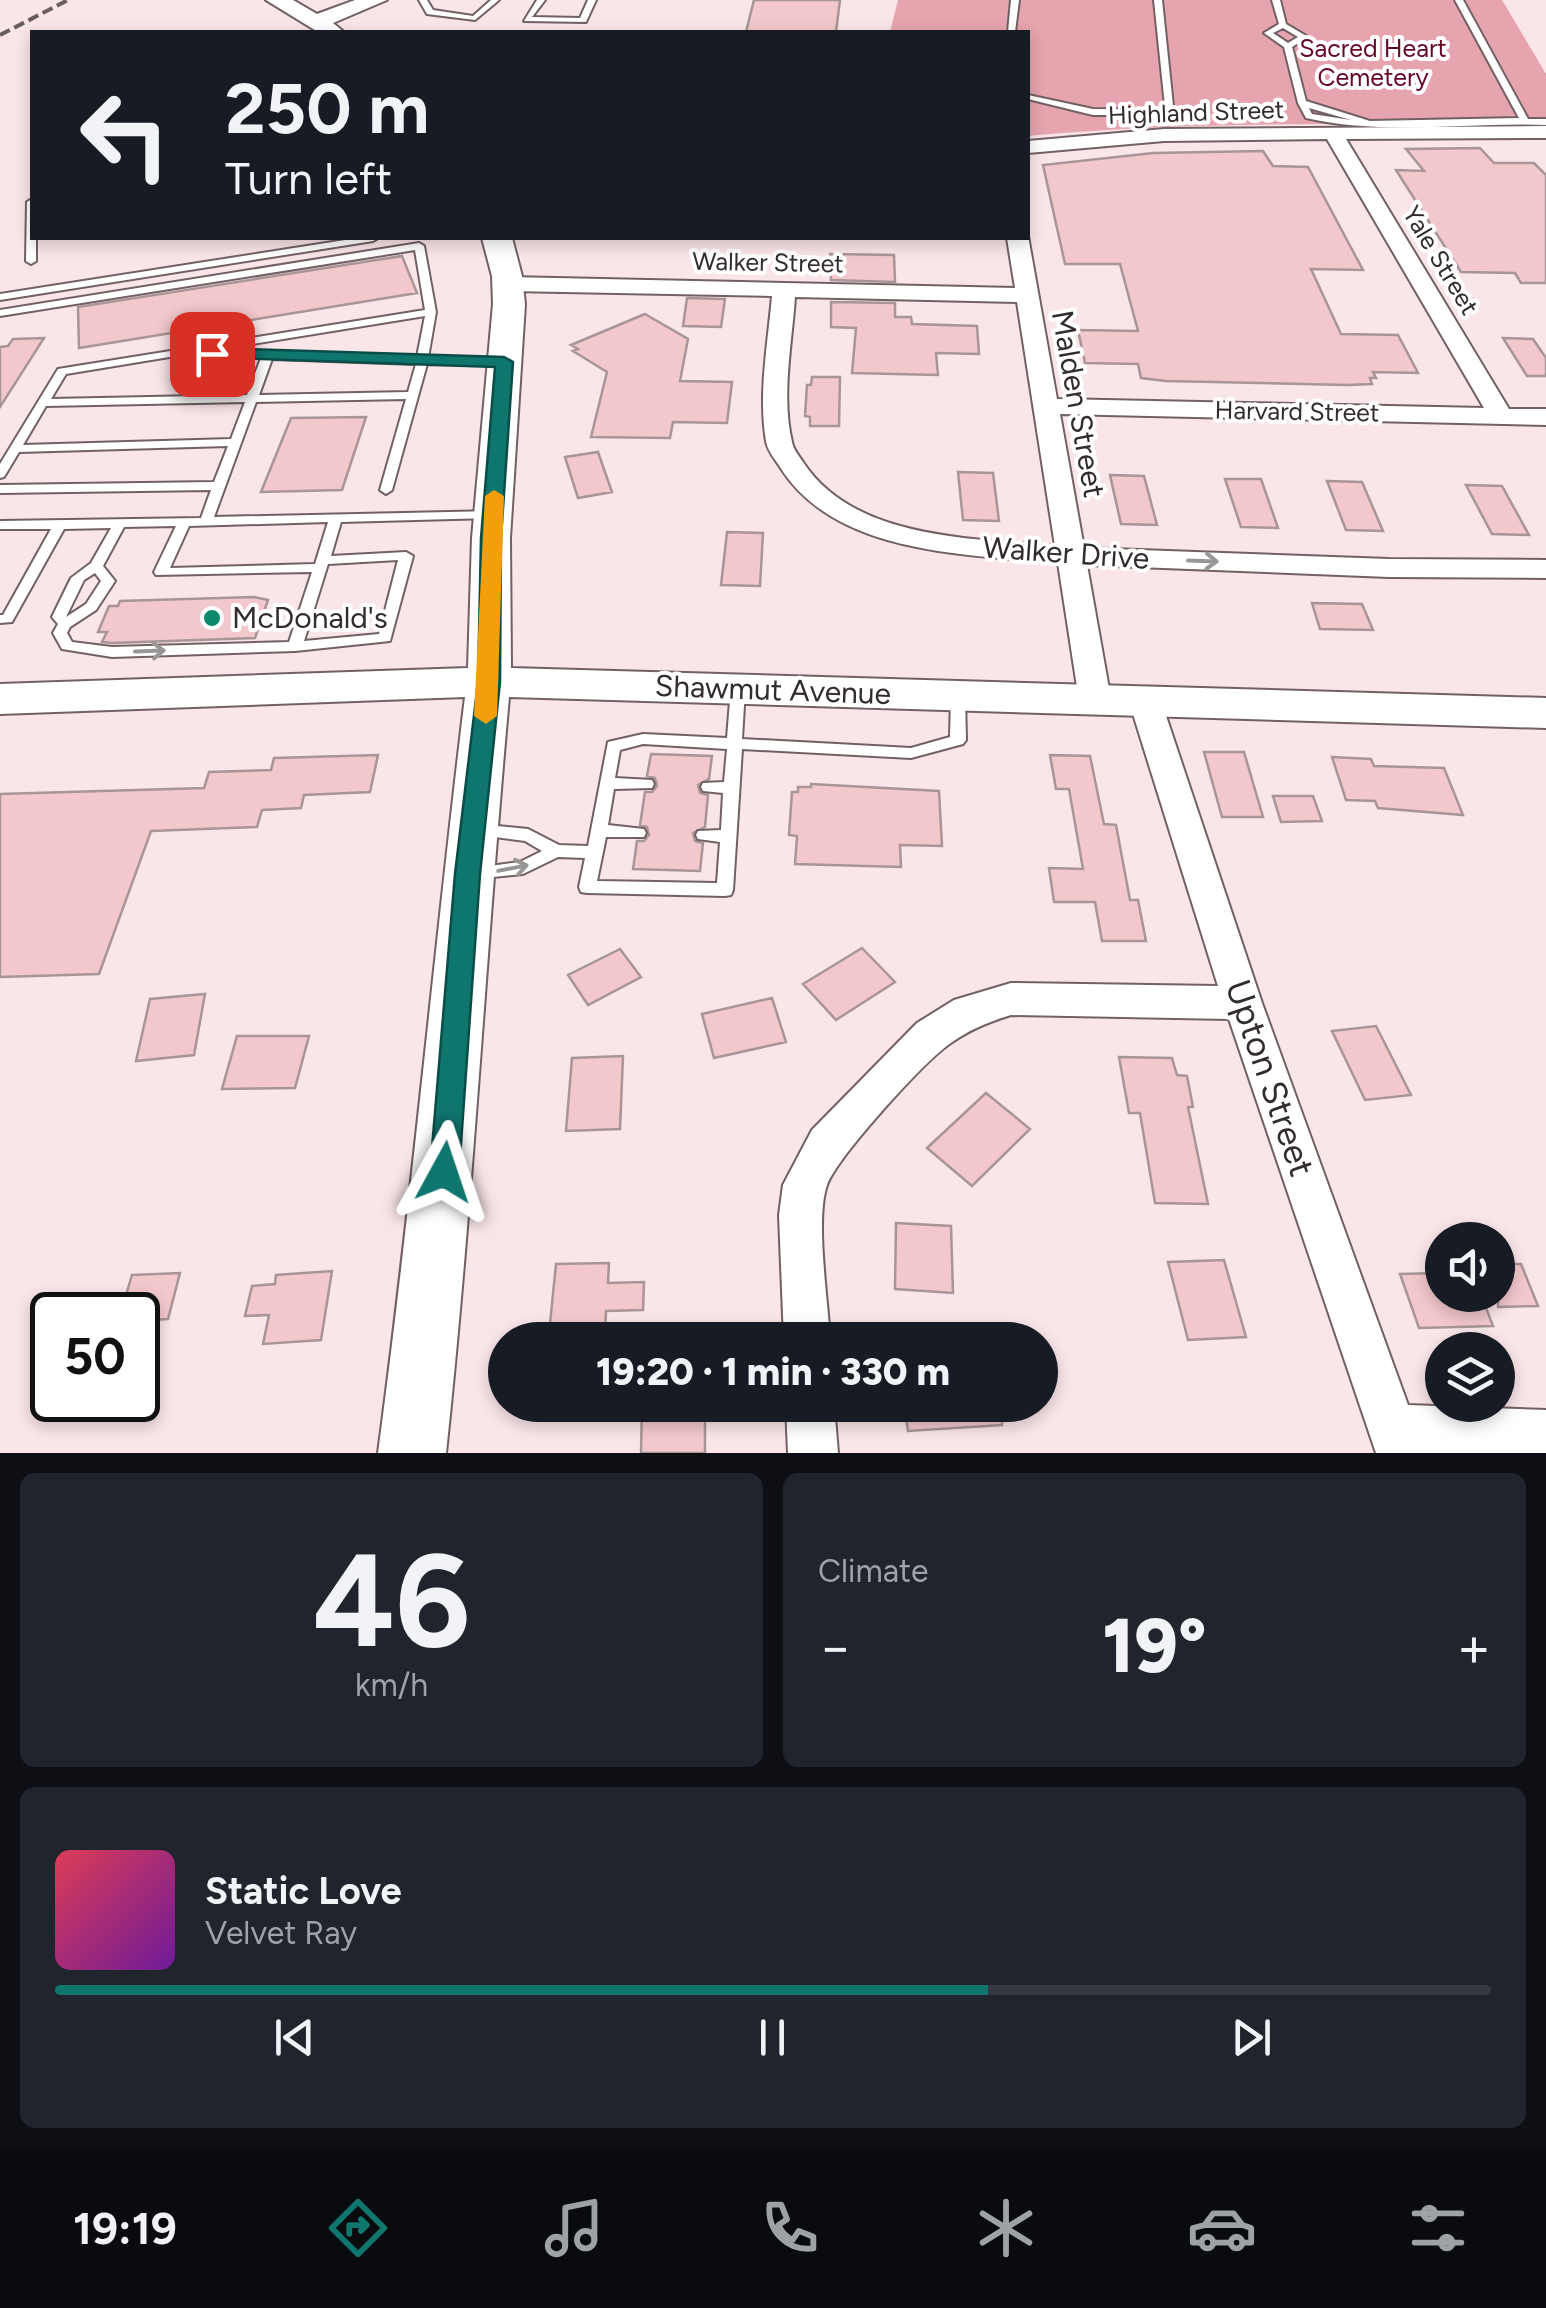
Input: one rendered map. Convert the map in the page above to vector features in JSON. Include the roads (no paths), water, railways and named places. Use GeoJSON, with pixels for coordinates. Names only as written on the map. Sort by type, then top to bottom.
{"type":"FeatureCollection","features":[{"type":"Feature","properties":{"kind":"main road"},"geometry":{"type":"LineString","coordinates":[[277,0],[325,27],[376,0]]}},
{"type":"Feature","properties":{"kind":"main road"},"geometry":{"type":"LineString","coordinates":[[412,1453],[441,1212],[470,852],[489,682],[493,514],[508,284],[498,240]]}},
{"type":"Feature","properties":{"kind":"main road","name":"Shawmut Avenue"},"geometry":{"type":"LineString","coordinates":[[0,699],[489,682],[1546,713]]}},
{"type":"Feature","properties":{"kind":"street","name":"Highland Street"},"geometry":{"type":"LineString","coordinates":[[1030,147],[1164,135],[1546,132]]}},
{"type":"Feature","properties":{"kind":"street","name":"Yale Street"},"geometry":{"type":"LineString","coordinates":[[1333,133],[1501,416]]}},
{"type":"Feature","properties":{"kind":"street","name":"Malden Street"},"geometry":{"type":"LineString","coordinates":[[1018,240],[1094,700]]}},
{"type":"Feature","properties":{"kind":"street","name":"Walker Street"},"geometry":{"type":"LineString","coordinates":[[508,284],[1026,295]]}},
{"type":"Feature","properties":{"kind":"street","name":"Walker Drive"},"geometry":{"type":"LineString","coordinates":[[784,290],[775,429],[785,459],[806,488],[843,513],[890,532],[983,549],[1070,556],[1546,570]]}},
{"type":"Feature","properties":{"kind":"street","name":"Harvard Street"},"geometry":{"type":"LineString","coordinates":[[1048,406],[1546,417]]}},
{"type":"Feature","properties":{"kind":"street","name":"Upton Street"},"geometry":{"type":"LineString","coordinates":[[1145,702],[1243,1003],[1397,1441]]}},
{"type":"Feature","properties":{"kind":"street"},"geometry":{"type":"LineString","coordinates":[[805,1322],[801,1230],[805,1184],[827,1143],[931,1035],[968,1012],[1011,999],[1243,1003]]}},
{"type":"Feature","properties":{"kind":"street"},"geometry":{"type":"LineString","coordinates":[[811,1422],[813,1453]]}},
{"type":"Feature","properties":{"kind":"street"},"geometry":{"type":"LineString","coordinates":[[1397,1441],[1546,1434]]}},
{"type":"Feature","properties":{"kind":"lane"},"geometry":{"type":"LineString","coordinates":[[424,0],[430,12],[476,18],[495,0]]}},
{"type":"Feature","properties":{"kind":"lane"},"geometry":{"type":"LineString","coordinates":[[541,0],[527,19],[583,20],[592,0]]}},
{"type":"Feature","properties":{"kind":"lane"},"geometry":{"type":"LineString","coordinates":[[1012,30],[1015,0]]}},
{"type":"Feature","properties":{"kind":"lane"},"geometry":{"type":"LineString","coordinates":[[1030,97],[1093,112],[1164,113],[1169,106],[1158,0]]}},
{"type":"Feature","properties":{"kind":"lane"},"geometry":{"type":"LineString","coordinates":[[1276,0],[1283,25],[1304,36],[1288,46]]}},
{"type":"Feature","properties":{"kind":"lane"},"geometry":{"type":"LineString","coordinates":[[1459,0],[1524,119]]}},
{"type":"Feature","properties":{"kind":"lane"},"geometry":{"type":"LineString","coordinates":[[1283,25],[1267,34],[1288,46],[1302,102],[1366,122],[1546,122]]}},
{"type":"Feature","properties":{"kind":"lane"},"geometry":{"type":"LineString","coordinates":[[32,240],[32,261]]}},
{"type":"Feature","properties":{"kind":"lane"},"geometry":{"type":"LineString","coordinates":[[0,298],[361,240]]}},
{"type":"Feature","properties":{"kind":"lane"},"geometry":{"type":"LineString","coordinates":[[0,313],[419,246],[431,312],[422,361],[386,490]]}},
{"type":"Feature","properties":{"kind":"lane"},"geometry":{"type":"LineString","coordinates":[[0,474],[62,371],[431,312]]}},
{"type":"Feature","properties":{"kind":"lane"},"geometry":{"type":"LineString","coordinates":[[184,351],[267,358],[504,362]]}},
{"type":"Feature","properties":{"kind":"lane"},"geometry":{"type":"LineString","coordinates":[[206,521],[267,358]]}},
{"type":"Feature","properties":{"kind":"lane"},"geometry":{"type":"LineString","coordinates":[[43,403],[412,395]]}},
{"type":"Feature","properties":{"kind":"lane"},"geometry":{"type":"LineString","coordinates":[[15,449],[235,442]]}},
{"type":"Feature","properties":{"kind":"lane"},"geometry":{"type":"LineString","coordinates":[[0,489],[218,486]]}},
{"type":"Feature","properties":{"kind":"lane"},"geometry":{"type":"LineString","coordinates":[[0,525],[493,514]]}},
{"type":"Feature","properties":{"kind":"lane"},"geometry":{"type":"LineString","coordinates":[[294,646],[336,518]]}},
{"type":"Feature","properties":{"kind":"lane"},"geometry":{"type":"LineString","coordinates":[[96,566],[108,581],[92,608],[65,624],[60,633],[67,646],[112,652],[294,646],[385,638],[406,556],[161,572],[184,523]]}},
{"type":"Feature","properties":{"kind":"lane"},"geometry":{"type":"LineString","coordinates":[[65,624],[59,618],[78,578],[96,566],[119,524]]}},
{"type":"Feature","properties":{"kind":"lane"},"geometry":{"type":"LineString","coordinates":[[0,619],[8,618],[60,525]]}},
{"type":"Feature","properties":{"kind":"lane"},"geometry":{"type":"LineString","coordinates":[[738,689],[734,744],[731,788],[725,890],[587,887],[613,746],[643,738],[734,744],[911,753],[958,740],[958,696]]}},
{"type":"Feature","properties":{"kind":"lane"},"geometry":{"type":"LineString","coordinates":[[606,783],[646,784]]}},
{"type":"Feature","properties":{"kind":"lane"},"geometry":{"type":"LineString","coordinates":[[708,787],[731,788]]}},
{"type":"Feature","properties":{"kind":"lane"},"geometry":{"type":"LineString","coordinates":[[597,831],[638,833]]}},
{"type":"Feature","properties":{"kind":"lane"},"geometry":{"type":"LineString","coordinates":[[470,852],[528,835],[556,850],[595,852]]}},
{"type":"Feature","properties":{"kind":"lane"},"geometry":{"type":"LineString","coordinates":[[704,835],[728,836]]}},
{"type":"Feature","properties":{"kind":"lane"},"geometry":{"type":"LineString","coordinates":[[470,852],[523,868],[556,850]]}},
{"type":"Feature","properties":{"kind":"railway"},"geometry":{"type":"LineString","coordinates":[[0,35],[68,0]]}},
{"type":"Feature","properties":{"kind":"place","name":"McDonald's"},"geometry":{"type":"Point","coordinates":[212,618]}},
{"type":"Feature","properties":{"kind":"park label","name":"Sacred Heart Cemetery"},"geometry":{"type":"Point","coordinates":[1373,62]}}]}
